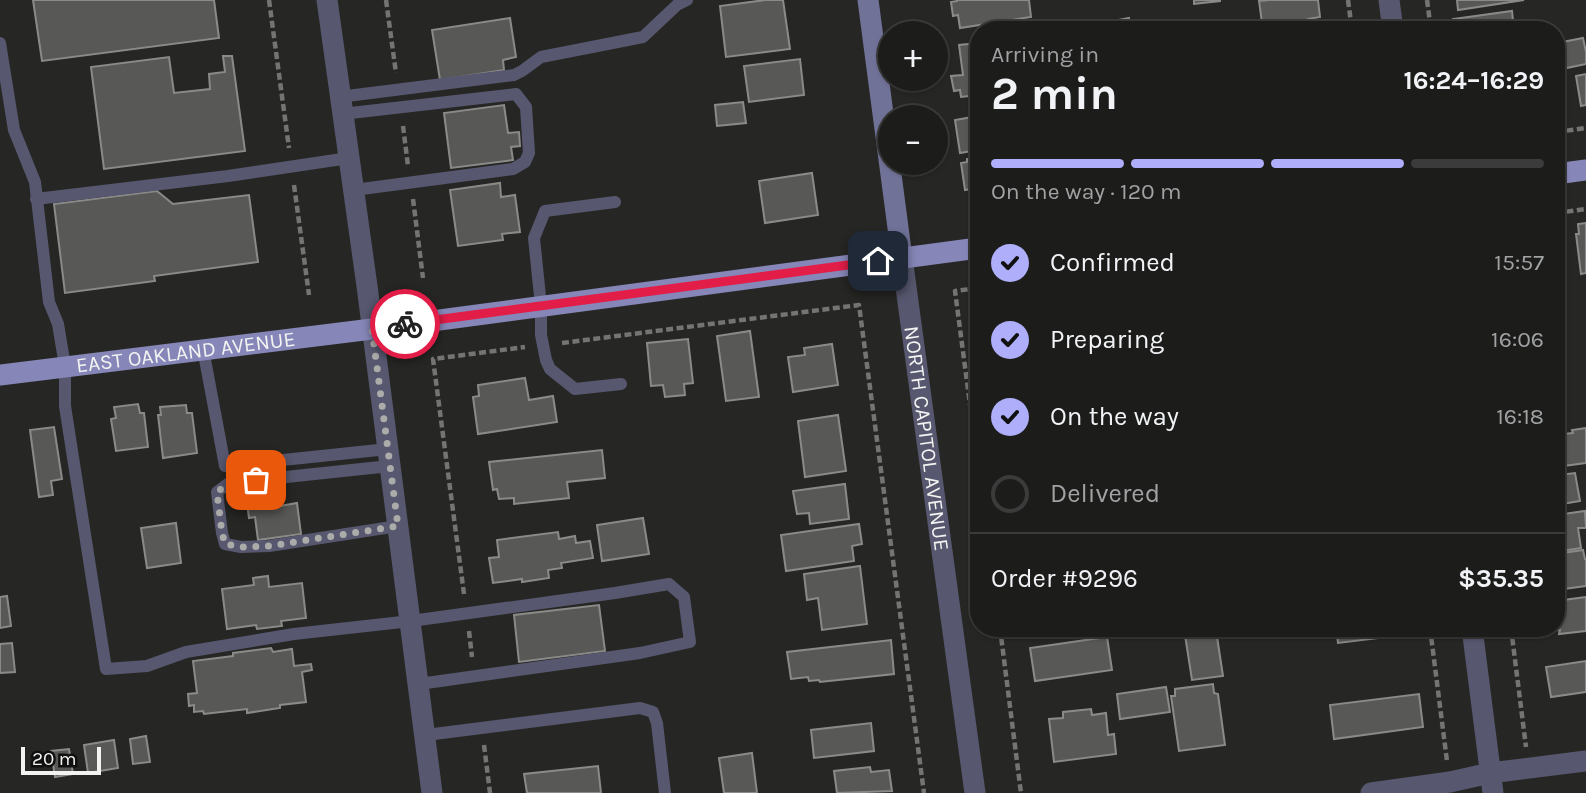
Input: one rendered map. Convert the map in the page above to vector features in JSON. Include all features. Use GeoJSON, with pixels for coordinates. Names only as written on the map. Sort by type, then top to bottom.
{"type":"FeatureCollection","features":[{"type":"Feature","properties":{"kind":"main road"},"geometry":{"type":"LineString","coordinates":[[1565,173],[1586,170]]}},
{"type":"Feature","properties":{"kind":"main road","name":"EAST OAKLAND AVENUE"},"geometry":{"type":"LineString","coordinates":[[0,375],[372,329],[970,249]]}},
{"type":"Feature","properties":{"kind":"street"},"geometry":{"type":"LineString","coordinates":[[327,0],[432,793]]}},
{"type":"Feature","properties":{"kind":"street","name":"NORTH CAPITOL AVENUE"},"geometry":{"type":"LineString","coordinates":[[868,0],[975,793]]}},
{"type":"Feature","properties":{"kind":"street"},"geometry":{"type":"LineString","coordinates":[[1389,0],[1392,21]]}},
{"type":"Feature","properties":{"kind":"street"},"geometry":{"type":"LineString","coordinates":[[1473,637],[1491,783]]}},
{"type":"Feature","properties":{"kind":"street"},"geometry":{"type":"LineString","coordinates":[[1371,793],[1450,782],[1491,783],[1529,768],[1586,761]]}},
{"type":"Feature","properties":{"kind":"lane"},"geometry":{"type":"LineString","coordinates":[[340,106],[398,90],[514,75],[541,57],[643,37],[677,5],[687,0]]}},
{"type":"Feature","properties":{"kind":"lane"},"geometry":{"type":"LineString","coordinates":[[0,43],[14,130],[35,181],[49,302],[58,324],[65,366],[65,406],[106,669],[147,666],[186,652],[254,640],[411,621],[669,584],[684,597],[690,642],[639,653],[419,684]]}},
{"type":"Feature","properties":{"kind":"lane"},"geometry":{"type":"LineString","coordinates":[[340,106],[400,107],[516,94],[526,107],[529,153],[525,162],[513,169],[354,190]]}},
{"type":"Feature","properties":{"kind":"lane"},"geometry":{"type":"LineString","coordinates":[[36,200],[349,158]]}},
{"type":"Feature","properties":{"kind":"lane"},"geometry":{"type":"LineString","coordinates":[[615,202],[545,211],[534,238],[541,335],[550,369],[575,389],[621,384]]}},
{"type":"Feature","properties":{"kind":"lane"},"geometry":{"type":"LineString","coordinates":[[203,349],[225,466],[389,457]]}},
{"type":"Feature","properties":{"kind":"lane"},"geometry":{"type":"LineString","coordinates":[[389,457],[229,483],[217,492],[222,533],[225,544],[242,547],[269,546],[398,526]]}},
{"type":"Feature","properties":{"kind":"lane"},"geometry":{"type":"LineString","coordinates":[[426,735],[640,708],[653,712],[657,723],[665,793]]}},
{"type":"Feature","properties":{"kind":"path"},"geometry":{"type":"LineString","coordinates":[[386,0],[398,90]]}},
{"type":"Feature","properties":{"kind":"path"},"geometry":{"type":"LineString","coordinates":[[1348,0],[1351,21]]}},
{"type":"Feature","properties":{"kind":"path"},"geometry":{"type":"LineString","coordinates":[[1427,0],[1430,21]]}},
{"type":"Feature","properties":{"kind":"path"},"geometry":{"type":"LineString","coordinates":[[400,107],[424,278]]}},
{"type":"Feature","properties":{"kind":"path"},"geometry":{"type":"LineString","coordinates":[[1565,131],[1586,128]]}},
{"type":"Feature","properties":{"kind":"path"},"geometry":{"type":"LineString","coordinates":[[1565,212],[1586,209]]}},
{"type":"Feature","properties":{"kind":"path"},"geometry":{"type":"LineString","coordinates":[[970,289],[955,290],[970,404]]}},
{"type":"Feature","properties":{"kind":"path"},"geometry":{"type":"LineString","coordinates":[[475,676],[433,359],[859,304],[924,793]]}},
{"type":"Feature","properties":{"kind":"path"},"geometry":{"type":"LineString","coordinates":[[1001,637],[1021,793]]}},
{"type":"Feature","properties":{"kind":"path"},"geometry":{"type":"LineString","coordinates":[[1431,637],[1450,782]]}},
{"type":"Feature","properties":{"kind":"path"},"geometry":{"type":"LineString","coordinates":[[1512,637],[1529,768]]}},
{"type":"Feature","properties":{"kind":"path"},"geometry":{"type":"LineString","coordinates":[[482,728],[491,793]]}},
{"type":"Feature","properties":{"kind":"building"},"geometry":{"type":"Polygon","coordinates":[[[33,0],[214,0],[219,38],[42,61],[33,0]]]}},
{"type":"Feature","properties":{"kind":"building"},"geometry":{"type":"Polygon","coordinates":[[[783,0],[790,49],[726,57],[720,6],[783,0]]]}},
{"type":"Feature","properties":{"kind":"building"},"geometry":{"type":"Polygon","coordinates":[[[1029,0],[1031,17],[1005,21],[970,21],[970,26],[960,28],[958,15],[953,16],[951,2],[1029,0]]]}},
{"type":"Feature","properties":{"kind":"building"},"geometry":{"type":"Polygon","coordinates":[[[1194,0],[1220,0],[1220,1],[1194,4],[1194,0]]]}},
{"type":"Feature","properties":{"kind":"building"},"geometry":{"type":"Polygon","coordinates":[[[1318,0],[1320,17],[1308,21],[1262,21],[1259,1],[1318,0]]]}},
{"type":"Feature","properties":{"kind":"building"},"geometry":{"type":"Polygon","coordinates":[[[1457,0],[1524,0],[1458,10],[1457,0]]]}},
{"type":"Feature","properties":{"kind":"building"},"geometry":{"type":"Polygon","coordinates":[[[1512,11],[1513,21],[1453,21],[1512,11]]]}},
{"type":"Feature","properties":{"kind":"building"},"geometry":{"type":"Polygon","coordinates":[[[510,18],[516,57],[503,60],[504,70],[440,80],[432,30],[510,18]]]}},
{"type":"Feature","properties":{"kind":"building"},"geometry":{"type":"Polygon","coordinates":[[[1583,38],[1586,64],[1565,68],[1565,41],[1583,38]]]}},
{"type":"Feature","properties":{"kind":"building"},"geometry":{"type":"Polygon","coordinates":[[[970,44],[970,96],[961,97],[960,90],[954,91],[951,76],[963,75],[959,45],[970,44]]]}},
{"type":"Feature","properties":{"kind":"building"},"geometry":{"type":"Polygon","coordinates":[[[223,56],[232,56],[245,151],[104,169],[91,67],[169,57],[174,93],[210,89],[209,74],[225,72],[223,56]]]}},
{"type":"Feature","properties":{"kind":"building"},"geometry":{"type":"Polygon","coordinates":[[[800,59],[804,95],[749,102],[744,66],[800,59]]]}},
{"type":"Feature","properties":{"kind":"building"},"geometry":{"type":"Polygon","coordinates":[[[1586,74],[1586,105],[1581,106],[1576,76],[1586,74]]]}},
{"type":"Feature","properties":{"kind":"building"},"geometry":{"type":"Polygon","coordinates":[[[743,102],[746,123],[717,126],[715,105],[743,102]]]}},
{"type":"Feature","properties":{"kind":"building"},"geometry":{"type":"Polygon","coordinates":[[[504,105],[508,133],[519,132],[520,146],[511,147],[513,160],[451,168],[444,113],[504,105]]]}},
{"type":"Feature","properties":{"kind":"building"},"geometry":{"type":"Polygon","coordinates":[[[970,117],[970,151],[960,153],[955,120],[970,117]]]}},
{"type":"Feature","properties":{"kind":"building"},"geometry":{"type":"Polygon","coordinates":[[[970,158],[970,189],[965,190],[961,163],[967,162],[970,158]]]}},
{"type":"Feature","properties":{"kind":"building"},"geometry":{"type":"Polygon","coordinates":[[[812,173],[818,215],[765,223],[759,181],[812,173]]]}},
{"type":"Feature","properties":{"kind":"building"},"geometry":{"type":"Polygon","coordinates":[[[500,183],[501,197],[515,195],[520,232],[502,234],[503,240],[458,246],[450,190],[500,183]]]}},
{"type":"Feature","properties":{"kind":"building"},"geometry":{"type":"Polygon","coordinates":[[[157,191],[173,204],[249,195],[258,262],[154,276],[155,281],[65,293],[54,204],[157,191]]]}},
{"type":"Feature","properties":{"kind":"building"},"geometry":{"type":"Polygon","coordinates":[[[1586,223],[1586,273],[1581,274],[1576,234],[1579,234],[1578,224],[1586,223]]]}},
{"type":"Feature","properties":{"kind":"building"},"geometry":{"type":"Polygon","coordinates":[[[750,331],[759,397],[726,401],[717,336],[750,331]]]}},
{"type":"Feature","properties":{"kind":"building"},"geometry":{"type":"Polygon","coordinates":[[[688,339],[693,383],[684,384],[685,395],[665,397],[663,385],[651,386],[647,343],[688,339]]]}},
{"type":"Feature","properties":{"kind":"building"},"geometry":{"type":"Polygon","coordinates":[[[832,344],[838,385],[793,392],[788,357],[805,355],[804,348],[832,344]]]}},
{"type":"Feature","properties":{"kind":"building"},"geometry":{"type":"Polygon","coordinates":[[[525,378],[529,400],[553,396],[557,422],[478,434],[473,397],[479,396],[478,385],[525,378]]]}},
{"type":"Feature","properties":{"kind":"building"},"geometry":{"type":"Polygon","coordinates":[[[138,404],[140,413],[144,413],[148,447],[116,451],[111,419],[116,418],[114,407],[138,404]]]}},
{"type":"Feature","properties":{"kind":"building"},"geometry":{"type":"Polygon","coordinates":[[[186,405],[187,413],[192,413],[197,453],[163,458],[158,415],[161,415],[160,407],[186,405]]]}},
{"type":"Feature","properties":{"kind":"building"},"geometry":{"type":"Polygon","coordinates":[[[838,415],[846,471],[805,477],[798,421],[838,415]]]}},
{"type":"Feature","properties":{"kind":"building"},"geometry":{"type":"Polygon","coordinates":[[[54,427],[62,479],[51,481],[53,495],[39,497],[30,430],[54,427]]]}},
{"type":"Feature","properties":{"kind":"building"},"geometry":{"type":"Polygon","coordinates":[[[1586,428],[1586,463],[1565,466],[1565,434],[1573,433],[1572,430],[1586,428]]]}},
{"type":"Feature","properties":{"kind":"building"},"geometry":{"type":"Polygon","coordinates":[[[602,450],[605,478],[567,482],[569,498],[514,504],[514,498],[499,499],[497,489],[493,490],[489,462],[602,450]]]}},
{"type":"Feature","properties":{"kind":"building"},"geometry":{"type":"Polygon","coordinates":[[[1575,473],[1580,501],[1565,504],[1565,474],[1575,473]]]}},
{"type":"Feature","properties":{"kind":"building"},"geometry":{"type":"Polygon","coordinates":[[[845,484],[849,519],[810,524],[809,513],[797,514],[793,491],[845,484]]]}},
{"type":"Feature","properties":{"kind":"building"},"geometry":{"type":"Polygon","coordinates":[[[277,487],[280,506],[297,503],[301,534],[258,540],[255,517],[249,518],[247,503],[253,502],[251,491],[277,487]]]}},
{"type":"Feature","properties":{"kind":"building"},"geometry":{"type":"Polygon","coordinates":[[[1585,511],[1586,528],[1578,528],[1581,548],[1565,551],[1565,514],[1585,511]]]}},
{"type":"Feature","properties":{"kind":"building"},"geometry":{"type":"Polygon","coordinates":[[[643,518],[649,554],[602,561],[597,525],[643,518]]]}},
{"type":"Feature","properties":{"kind":"building"},"geometry":{"type":"Polygon","coordinates":[[[176,523],[181,563],[147,568],[141,528],[176,523]]]}},
{"type":"Feature","properties":{"kind":"building"},"geometry":{"type":"Polygon","coordinates":[[[859,524],[862,544],[852,546],[854,561],[786,571],[781,535],[859,524]]]}},
{"type":"Feature","properties":{"kind":"building"},"geometry":{"type":"Polygon","coordinates":[[[558,532],[559,539],[575,536],[576,543],[590,541],[593,558],[561,563],[562,568],[548,570],[549,578],[493,583],[489,558],[499,557],[497,540],[558,532]]]}},
{"type":"Feature","properties":{"kind":"building"},"geometry":{"type":"Polygon","coordinates":[[[1583,550],[1586,559],[1586,586],[1565,589],[1565,553],[1583,550]]]}},
{"type":"Feature","properties":{"kind":"building"},"geometry":{"type":"Polygon","coordinates":[[[860,566],[867,624],[822,630],[818,598],[807,600],[804,574],[860,566]]]}},
{"type":"Feature","properties":{"kind":"building"},"geometry":{"type":"Polygon","coordinates":[[[268,576],[269,587],[302,583],[306,618],[281,621],[282,626],[257,629],[256,625],[227,629],[222,589],[254,585],[253,578],[268,576]]]}},
{"type":"Feature","properties":{"kind":"building"},"geometry":{"type":"Polygon","coordinates":[[[7,596],[11,626],[0,628],[0,597],[7,596]]]}},
{"type":"Feature","properties":{"kind":"building"},"geometry":{"type":"Polygon","coordinates":[[[1586,597],[1586,631],[1565,633],[1565,600],[1586,597]]]}},
{"type":"Feature","properties":{"kind":"building"},"geometry":{"type":"Polygon","coordinates":[[[599,605],[605,651],[519,662],[514,615],[599,605]]]}},
{"type":"Feature","properties":{"kind":"building"},"geometry":{"type":"Polygon","coordinates":[[[1107,637],[1112,670],[1035,681],[1030,648],[1107,637]]]}},
{"type":"Feature","properties":{"kind":"building"},"geometry":{"type":"Polygon","coordinates":[[[1185,637],[1217,637],[1223,676],[1192,680],[1185,637]]]}},
{"type":"Feature","properties":{"kind":"building"},"geometry":{"type":"Polygon","coordinates":[[[1337,637],[1388,637],[1338,643],[1337,637]]]}},
{"type":"Feature","properties":{"kind":"building"},"geometry":{"type":"Polygon","coordinates":[[[891,640],[894,674],[820,682],[809,681],[808,677],[791,679],[787,652],[891,640]]]}},
{"type":"Feature","properties":{"kind":"building"},"geometry":{"type":"Polygon","coordinates":[[[12,643],[15,672],[0,673],[0,644],[12,643]]]}},
{"type":"Feature","properties":{"kind":"building"},"geometry":{"type":"Polygon","coordinates":[[[271,648],[273,652],[292,649],[294,666],[311,664],[312,670],[302,672],[306,702],[247,713],[247,709],[204,714],[203,711],[194,712],[194,705],[189,706],[188,694],[197,693],[193,661],[271,648]]]}},
{"type":"Feature","properties":{"kind":"building"},"geometry":{"type":"Polygon","coordinates":[[[1586,661],[1586,692],[1551,697],[1546,667],[1586,661]]]}},
{"type":"Feature","properties":{"kind":"building"},"geometry":{"type":"Polygon","coordinates":[[[1213,684],[1214,693],[1218,694],[1225,745],[1179,751],[1171,696],[1175,696],[1175,689],[1213,684]]]}},
{"type":"Feature","properties":{"kind":"building"},"geometry":{"type":"Polygon","coordinates":[[[1166,687],[1170,712],[1120,719],[1117,694],[1166,687]]]}},
{"type":"Feature","properties":{"kind":"building"},"geometry":{"type":"Polygon","coordinates":[[[1419,694],[1423,727],[1334,739],[1330,705],[1419,694]]]}},
{"type":"Feature","properties":{"kind":"building"},"geometry":{"type":"Polygon","coordinates":[[[1091,709],[1092,715],[1106,713],[1108,735],[1114,734],[1116,754],[1054,762],[1049,719],[1063,718],[1063,712],[1091,709]]]}},
{"type":"Feature","properties":{"kind":"building"},"geometry":{"type":"Polygon","coordinates":[[[871,723],[874,751],[814,758],[811,730],[871,723]]]}},
{"type":"Feature","properties":{"kind":"building"},"geometry":{"type":"Polygon","coordinates":[[[146,736],[150,762],[133,764],[130,739],[146,736]]]}},
{"type":"Feature","properties":{"kind":"building"},"geometry":{"type":"Polygon","coordinates":[[[114,740],[118,768],[88,773],[84,745],[114,740]]]}},
{"type":"Feature","properties":{"kind":"building"},"geometry":{"type":"Polygon","coordinates":[[[69,749],[73,774],[55,777],[51,751],[69,749]]]}},
{"type":"Feature","properties":{"kind":"building"},"geometry":{"type":"Polygon","coordinates":[[[752,753],[757,793],[724,793],[719,758],[752,753]]]}},
{"type":"Feature","properties":{"kind":"building"},"geometry":{"type":"Polygon","coordinates":[[[598,766],[601,793],[527,793],[524,774],[598,766]]]}},
{"type":"Feature","properties":{"kind":"building"},"geometry":{"type":"Polygon","coordinates":[[[870,767],[871,772],[889,770],[892,791],[837,793],[834,771],[870,767]]]}},
{"type":"Feature","properties":{"kind":"way so far"},"geometry":{"type":"LineString","coordinates":[[256,480],[229,483],[217,492],[225,544],[242,547],[269,546],[398,526],[372,329],[405,324]]}},
{"type":"Feature","properties":{"kind":"route"},"geometry":{"type":"LineString","coordinates":[[405,324],[878,261]]}}]}
